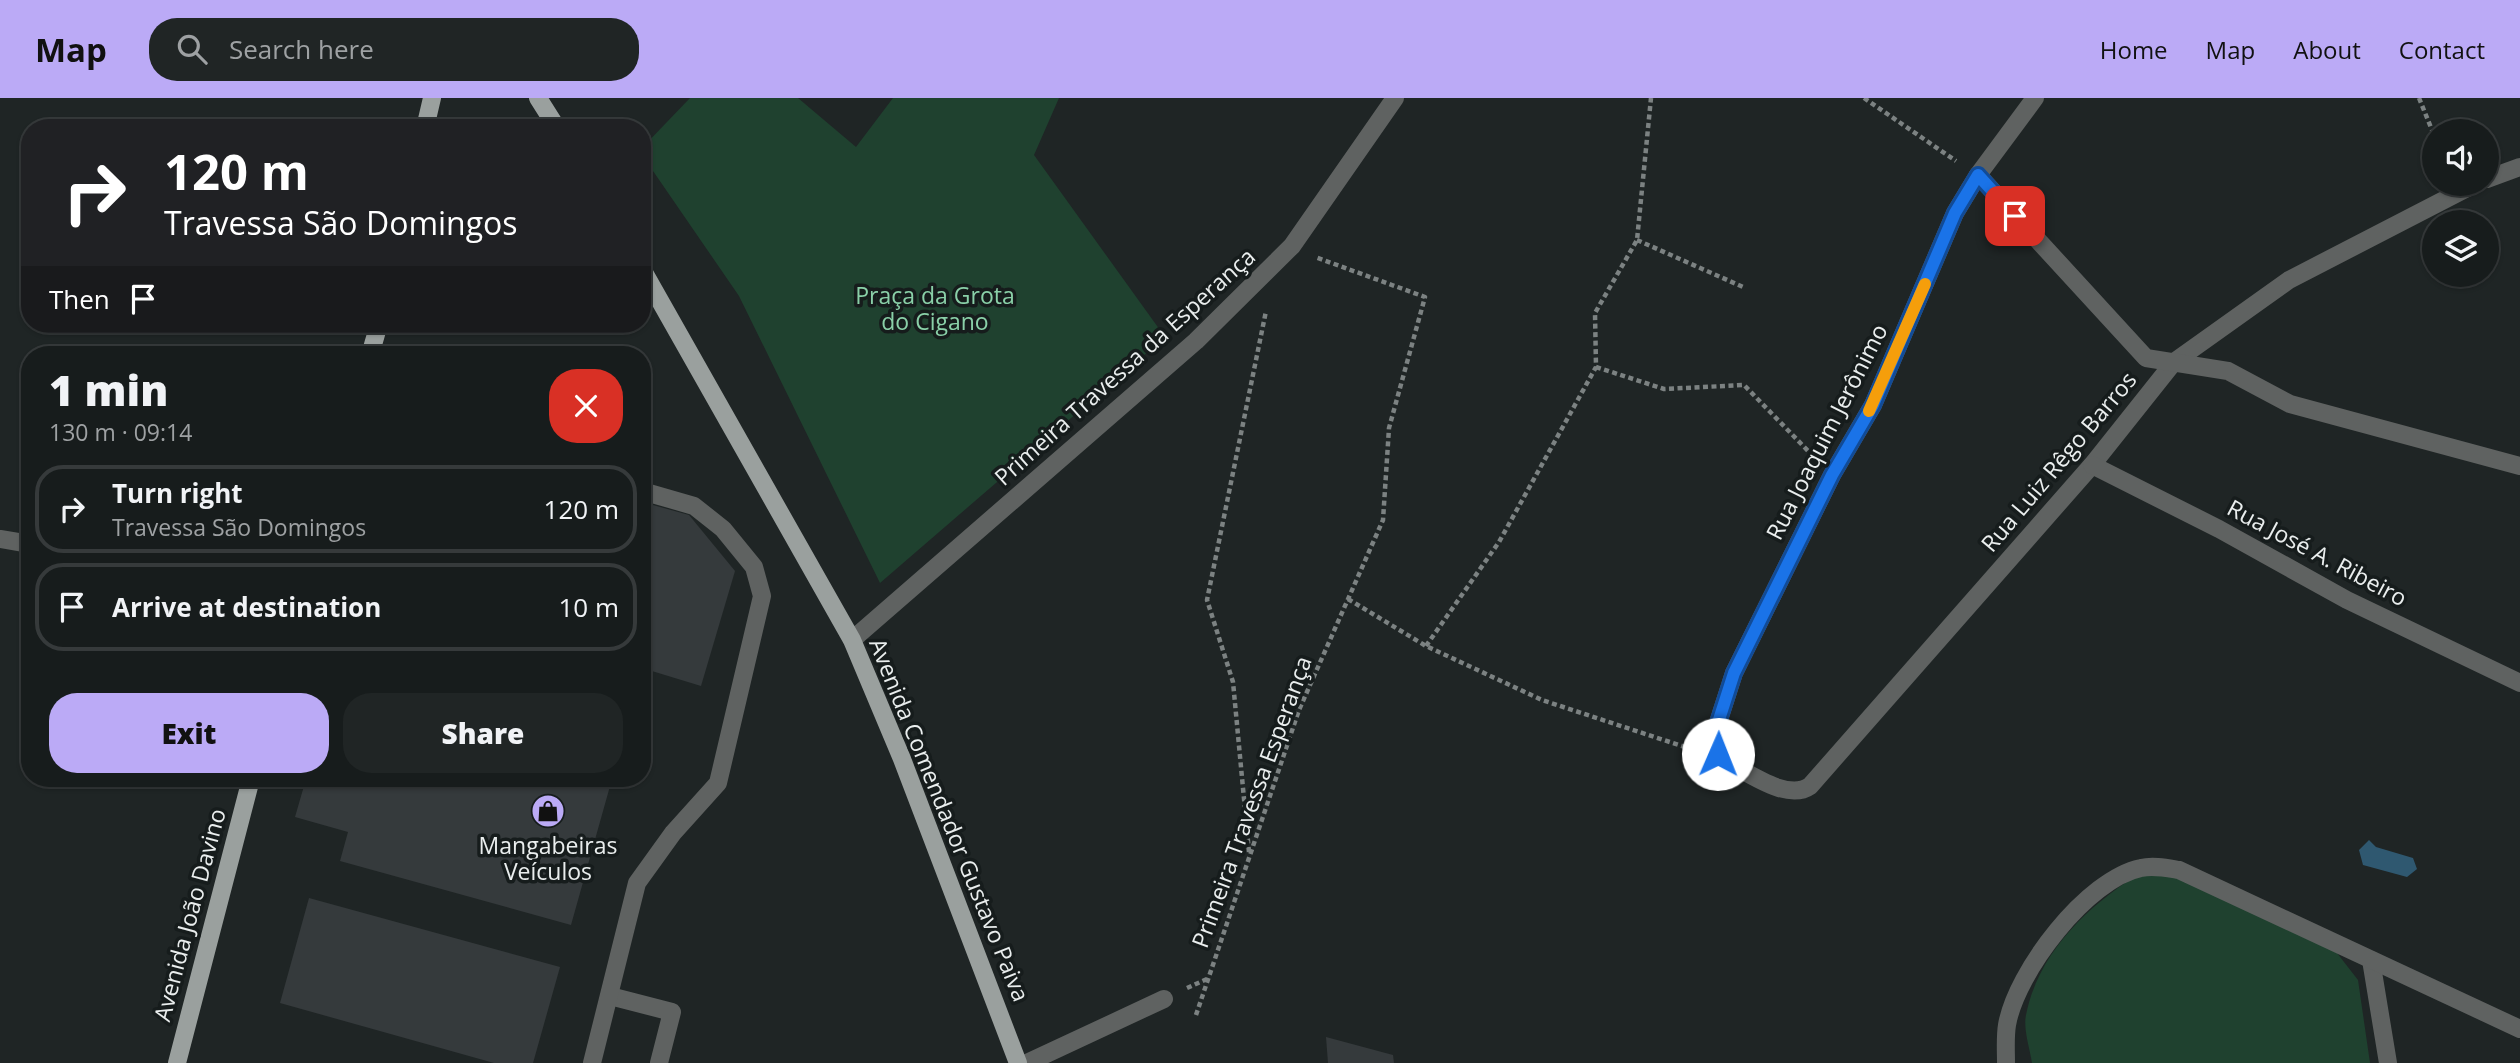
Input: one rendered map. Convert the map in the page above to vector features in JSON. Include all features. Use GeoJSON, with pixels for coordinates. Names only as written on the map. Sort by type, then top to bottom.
{"type":"FeatureCollection","features":[{"type":"Feature","properties":{"kind":"main road"},"geometry":{"type":"LineString","coordinates":[[427,119],[432,98]]}},
{"type":"Feature","properties":{"kind":"main road"},"geometry":{"type":"LineString","coordinates":[[538,98],[551,119]]}},
{"type":"Feature","properties":{"kind":"main road","name":"Avenida Comendador Gustavo Paiva"},"geometry":{"type":"LineString","coordinates":[[651,295],[852,640],[902,759],[1018,1063]]}},
{"type":"Feature","properties":{"kind":"main road","name":"Avenida João Davino"},"geometry":{"type":"LineString","coordinates":[[177,1063],[249,787]]}},
{"type":"Feature","properties":{"kind":"street","name":"Primeira Travessa da Esperança"},"geometry":{"type":"LineString","coordinates":[[852,640],[1196,341],[1276,262],[1292,246],[1395,98]]}},
{"type":"Feature","properties":{"kind":"street","name":"Rua Joaquim Jerônimo"},"geometry":{"type":"LineString","coordinates":[[1725,761],[1718,754],[1716,729],[1734,673],[1832,475],[1873,405],[1955,213],[1978,175],[2035,98]]}},
{"type":"Feature","properties":{"kind":"street"},"geometry":{"type":"LineString","coordinates":[[2499,175],[2520,167]]}},
{"type":"Feature","properties":{"kind":"street"},"geometry":{"type":"LineString","coordinates":[[1978,175],[2146,358],[2228,371],[2290,404],[2520,466]]}},
{"type":"Feature","properties":{"kind":"street","name":"Rua Luiz Rêgo Barros"},"geometry":{"type":"LineString","coordinates":[[1725,761],[1786,791],[1803,792],[1811,786],[2092,465],[2174,362],[2290,280],[2452,196]]}},
{"type":"Feature","properties":{"kind":"street","name":"Rua José A. Ribeiro"},"geometry":{"type":"LineString","coordinates":[[2092,465],[2220,529],[2347,600],[2520,683]]}},
{"type":"Feature","properties":{"kind":"street"},"geometry":{"type":"LineString","coordinates":[[593,1063],[637,883],[673,833],[718,783],[762,596],[754,567],[723,529],[694,506],[651,494]]}},
{"type":"Feature","properties":{"kind":"street"},"geometry":{"type":"LineString","coordinates":[[0,539],[21,542]]}},
{"type":"Feature","properties":{"kind":"street"},"geometry":{"type":"LineString","coordinates":[[2006,1063],[2007,1024],[2022,985],[2040,956],[2087,896],[2118,876],[2142,867],[2179,870],[2520,1029]]}},
{"type":"Feature","properties":{"kind":"street"},"geometry":{"type":"LineString","coordinates":[[2371,960],[2388,1063]]}},
{"type":"Feature","properties":{"kind":"street"},"geometry":{"type":"LineString","coordinates":[[610,996],[672,1012],[659,1063]]}},
{"type":"Feature","properties":{"kind":"street"},"geometry":{"type":"LineString","coordinates":[[1027,1063],[1164,999]]}},
{"type":"Feature","properties":{"kind":"path"},"geometry":{"type":"LineString","coordinates":[[1426,646],[1499,542],[1595,367],[1595,313],[1636,240],[1651,98]]}},
{"type":"Feature","properties":{"kind":"path"},"geometry":{"type":"LineString","coordinates":[[1864,98],[1978,175]]}},
{"type":"Feature","properties":{"kind":"path"},"geometry":{"type":"LineString","coordinates":[[2418,98],[2427,119]]}},
{"type":"Feature","properties":{"kind":"path"},"geometry":{"type":"LineString","coordinates":[[1636,240],[1743,287]]}},
{"type":"Feature","properties":{"kind":"path","name":"Primeira Travessa Esperança"},"geometry":{"type":"LineString","coordinates":[[1196,1015],[1300,710],[1383,520],[1389,428],[1425,297],[1329,264],[1292,246]]}},
{"type":"Feature","properties":{"kind":"path"},"geometry":{"type":"LineString","coordinates":[[1250,857],[1233,682],[1208,600],[1276,262]]}},
{"type":"Feature","properties":{"kind":"path"},"geometry":{"type":"LineString","coordinates":[[1595,367],[1664,389],[1744,385],[1832,475]]}},
{"type":"Feature","properties":{"kind":"path"},"geometry":{"type":"LineString","coordinates":[[1348,599],[1426,646],[1542,700],[1725,761]]}},
{"type":"Feature","properties":{"kind":"green space","name":"Praça da Grota do Cigano"},"geometry":{"type":"Polygon","coordinates":[[[690,98],[798,98],[856,147],[893,98],[1059,98],[1034,155],[1165,337],[880,583],[739,296],[651,168],[651,139],[690,98]]]}},
{"type":"Feature","properties":{"kind":"green space"},"geometry":{"type":"Polygon","coordinates":[[[2145,870],[2187,877],[2337,953],[2358,980],[2370,1063],[2032,1063],[2025,1021],[2042,970],[2070,930],[2087,913],[2105,897],[2145,870]]]}},
{"type":"Feature","properties":{"kind":"water"},"geometry":{"type":"Polygon","coordinates":[[[2369,840],[2376,847],[2413,858],[2417,869],[2407,877],[2363,865],[2359,850],[2369,840]]]}},
{"type":"Feature","properties":{"kind":"building"},"geometry":{"type":"Polygon","coordinates":[[[651,504],[689,515],[735,571],[701,686],[651,671],[651,504]]]}},
{"type":"Feature","properties":{"kind":"building"},"geometry":{"type":"Polygon","coordinates":[[[304,787],[610,787],[571,925],[340,861],[348,832],[295,817],[304,787]]]}},
{"type":"Feature","properties":{"kind":"building"},"geometry":{"type":"Polygon","coordinates":[[[309,898],[560,967],[533,1063],[494,1063],[280,1003],[309,898]]]}},
{"type":"Feature","properties":{"kind":"building"},"geometry":{"type":"Polygon","coordinates":[[[1326,1037],[1393,1055],[1394,1063],[1328,1063],[1326,1037]]]}},
{"type":"Feature","properties":{"kind":"slow traffic"},"geometry":{"type":"LineString","coordinates":[[1869,411],[1925,284]]}},
{"type":"Feature","properties":{"kind":"place","name":"Mangabeiras Veículos"},"geometry":{"type":"Point","coordinates":[548,811]}},
{"type":"Feature","properties":{"kind":"route"},"geometry":{"type":"LineString","coordinates":[[1718,754],[1716,729],[1734,673],[1832,475],[1873,405],[1955,213],[1978,175],[2015,216]]}}]}
